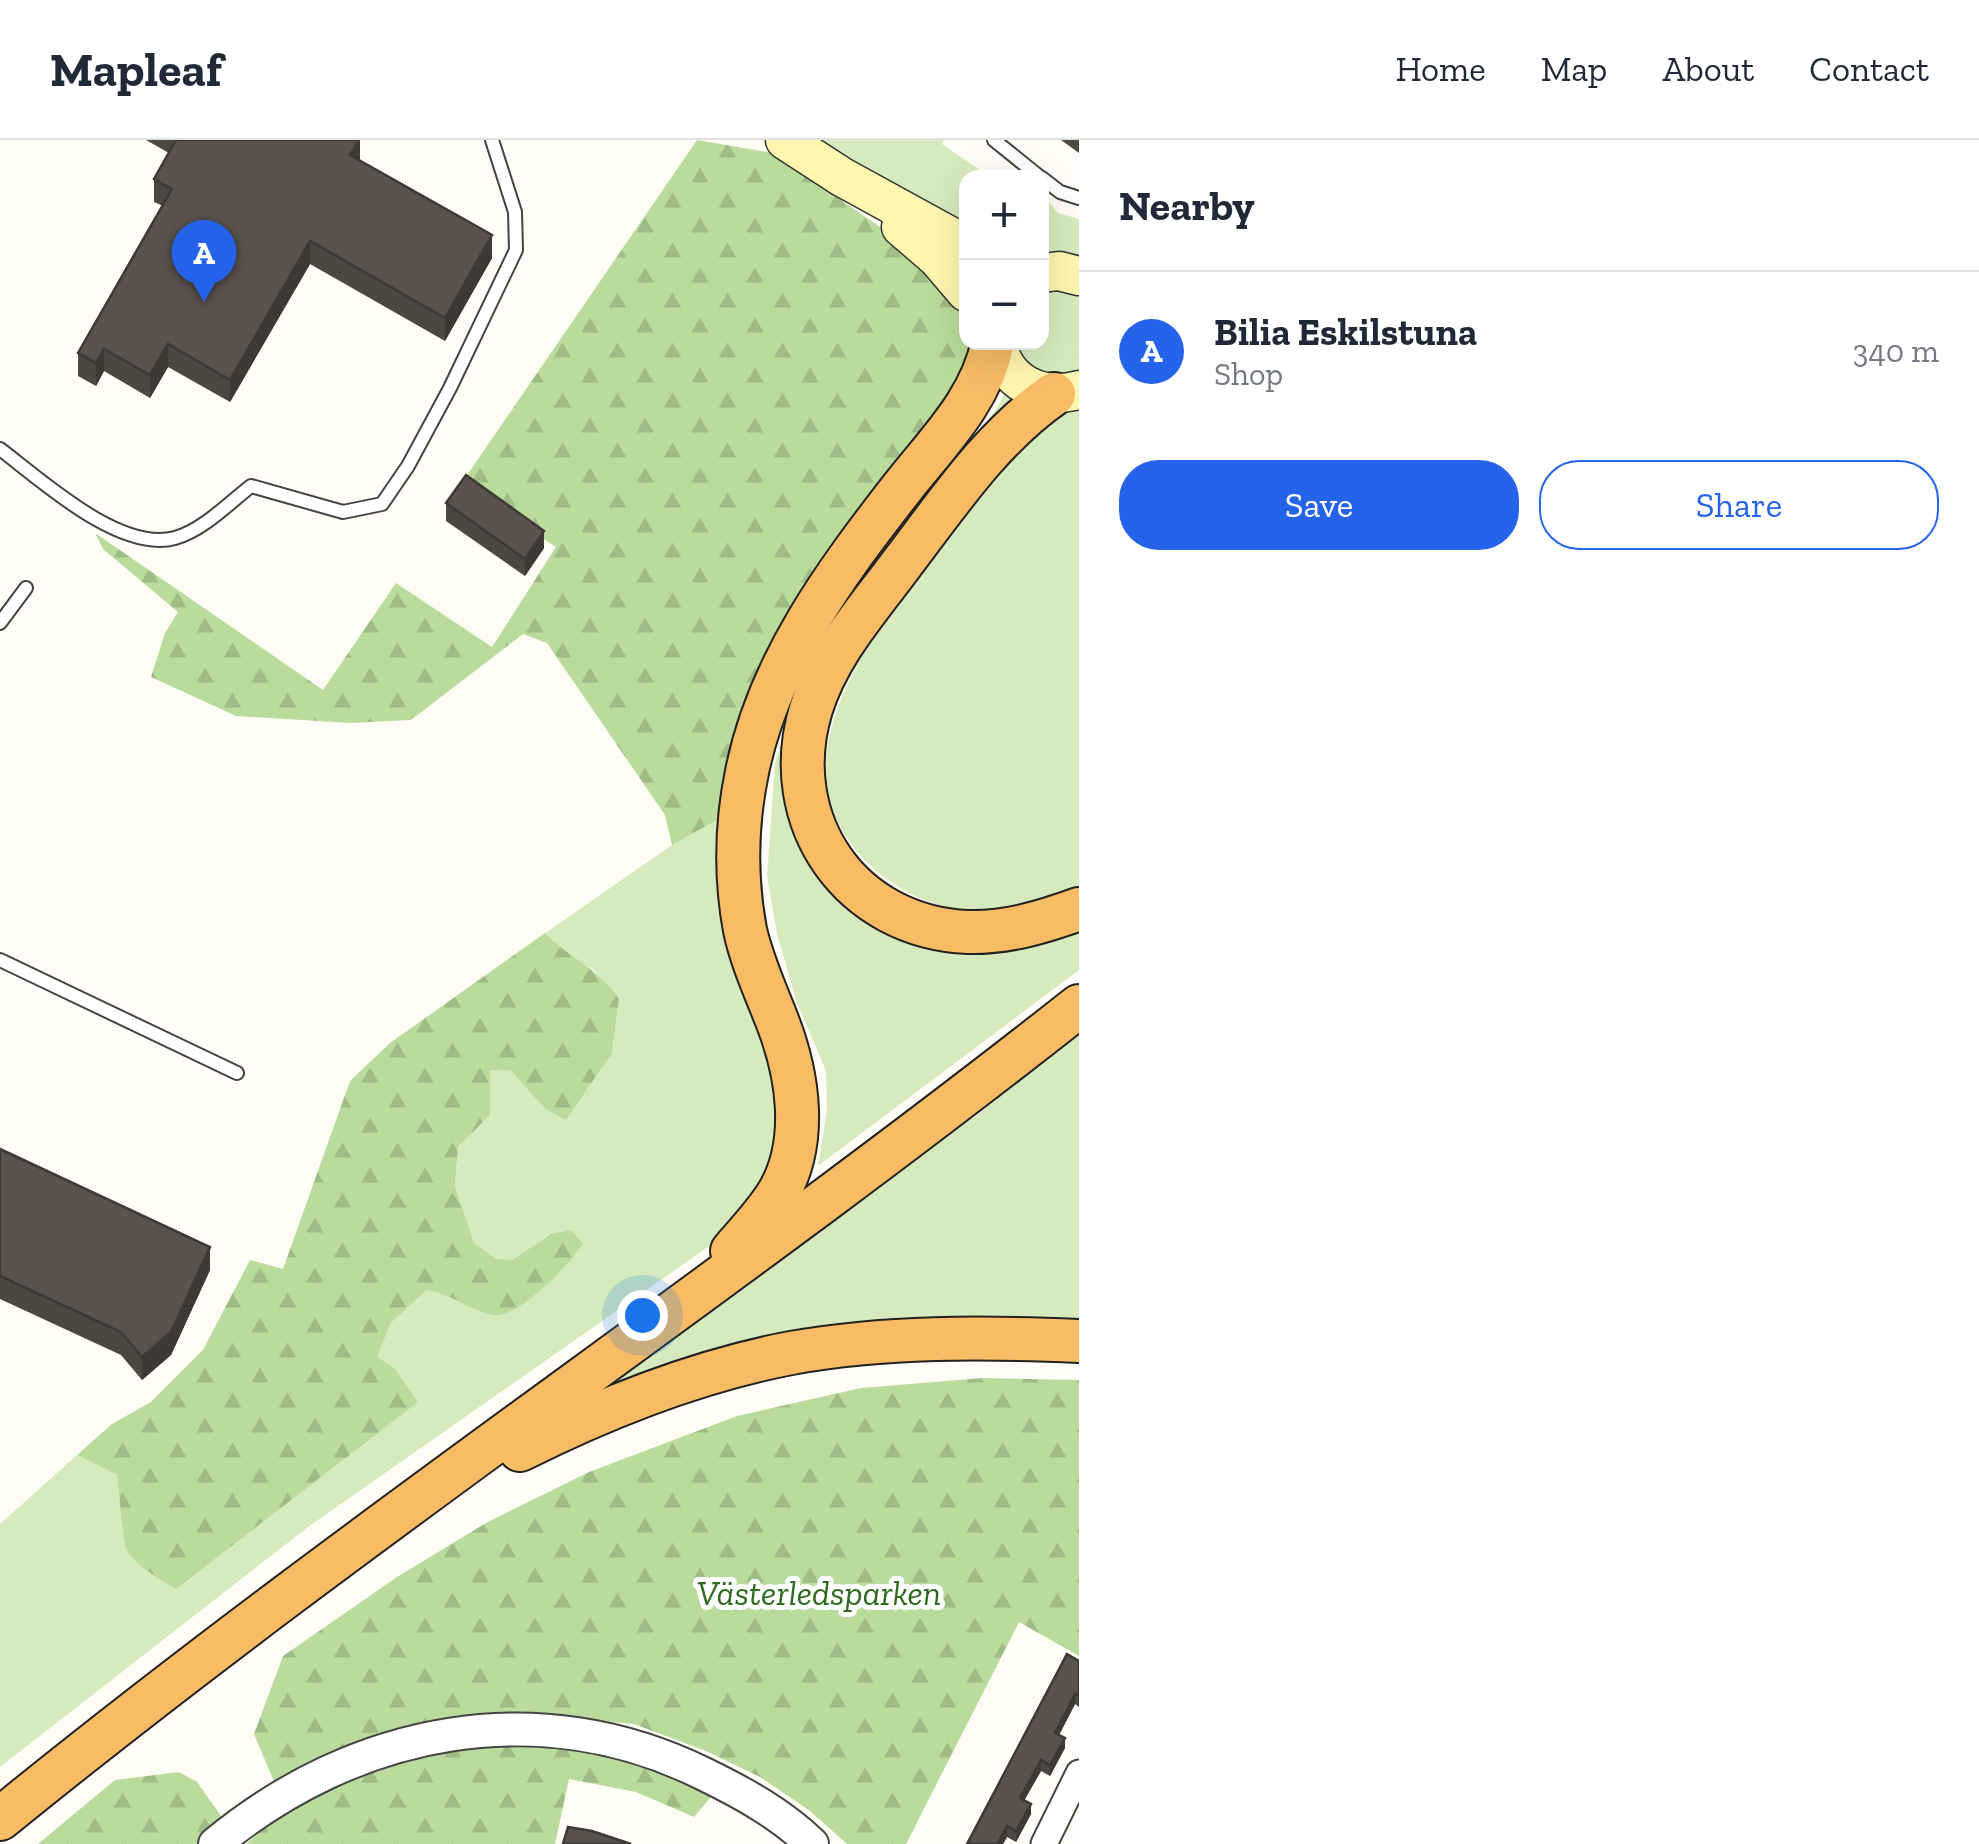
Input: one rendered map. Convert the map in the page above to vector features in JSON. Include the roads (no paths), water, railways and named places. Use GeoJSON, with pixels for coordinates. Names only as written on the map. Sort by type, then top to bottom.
{"type":"FeatureCollection","features":[{"type":"Feature","properties":{"kind":"highway"},"geometry":{"type":"LineString","coordinates":[[730,1254],[781,1189],[795,1147],[797,1124],[793,1076],[746,932],[738,880],[737,833],[747,770],[763,710],[798,637],[830,587],[970,402],[993,350]]}},
{"type":"Feature","properties":{"kind":"highway"},"geometry":{"type":"LineString","coordinates":[[1070,393],[990,450],[849,634],[827,670],[811,709],[803,748],[803,788],[812,823],[829,858],[847,880],[886,910],[919,924],[968,932],[1035,924],[1079,910]]}},
{"type":"Feature","properties":{"kind":"highway"},"geometry":{"type":"LineString","coordinates":[[0,1788],[305,1550],[730,1254],[1079,985]]}},
{"type":"Feature","properties":{"kind":"highway"},"geometry":{"type":"LineString","coordinates":[[0,1819],[221,1646],[878,1163],[1079,1006]]}},
{"type":"Feature","properties":{"kind":"highway"},"geometry":{"type":"LineString","coordinates":[[450,1476],[489,1465],[605,1410],[734,1367],[792,1353],[885,1341],[991,1337],[1079,1340]]}},
{"type":"Feature","properties":{"kind":"main road"},"geometry":{"type":"LineString","coordinates":[[785,140],[842,177],[959,242]]}},
{"type":"Feature","properties":{"kind":"main road"},"geometry":{"type":"LineString","coordinates":[[842,177],[938,258],[959,284]]}},
{"type":"Feature","properties":{"kind":"main road"},"geometry":{"type":"LineString","coordinates":[[998,350],[1017,380],[1032,389],[1070,393]]}},
{"type":"Feature","properties":{"kind":"street"},"geometry":{"type":"LineString","coordinates":[[214,1844],[276,1798],[348,1761],[448,1734],[504,1730],[562,1731],[616,1739],[659,1754],[746,1794],[812,1844]]}},
{"type":"Feature","properties":{"kind":"street"},"geometry":{"type":"LineString","coordinates":[[1044,1844],[1079,1773]]}},
{"type":"Feature","properties":{"kind":"lane"},"geometry":{"type":"LineString","coordinates":[[0,449],[96,518],[125,535],[147,540],[172,538],[196,528],[251,486],[343,512],[382,504],[408,466],[450,388],[516,250],[515,212],[492,140]]}},
{"type":"Feature","properties":{"kind":"lane"},"geometry":{"type":"LineString","coordinates":[[994,140],[1031,170]]}},
{"type":"Feature","properties":{"kind":"lane"},"geometry":{"type":"LineString","coordinates":[[1049,184],[1078,197]]}},
{"type":"Feature","properties":{"kind":"lane"},"geometry":{"type":"LineString","coordinates":[[0,623],[26,588]]}},
{"type":"Feature","properties":{"kind":"lane"},"geometry":{"type":"LineString","coordinates":[[0,960],[237,1073]]}},
{"type":"Feature","properties":{"kind":"place","name":"Bilia Eskilstuna"},"geometry":{"type":"Point","coordinates":[204,302]}},
{"type":"Feature","properties":{"kind":"park label","name":"Västerledsparken"},"geometry":{"type":"Point","coordinates":[819,1593]}}]}
